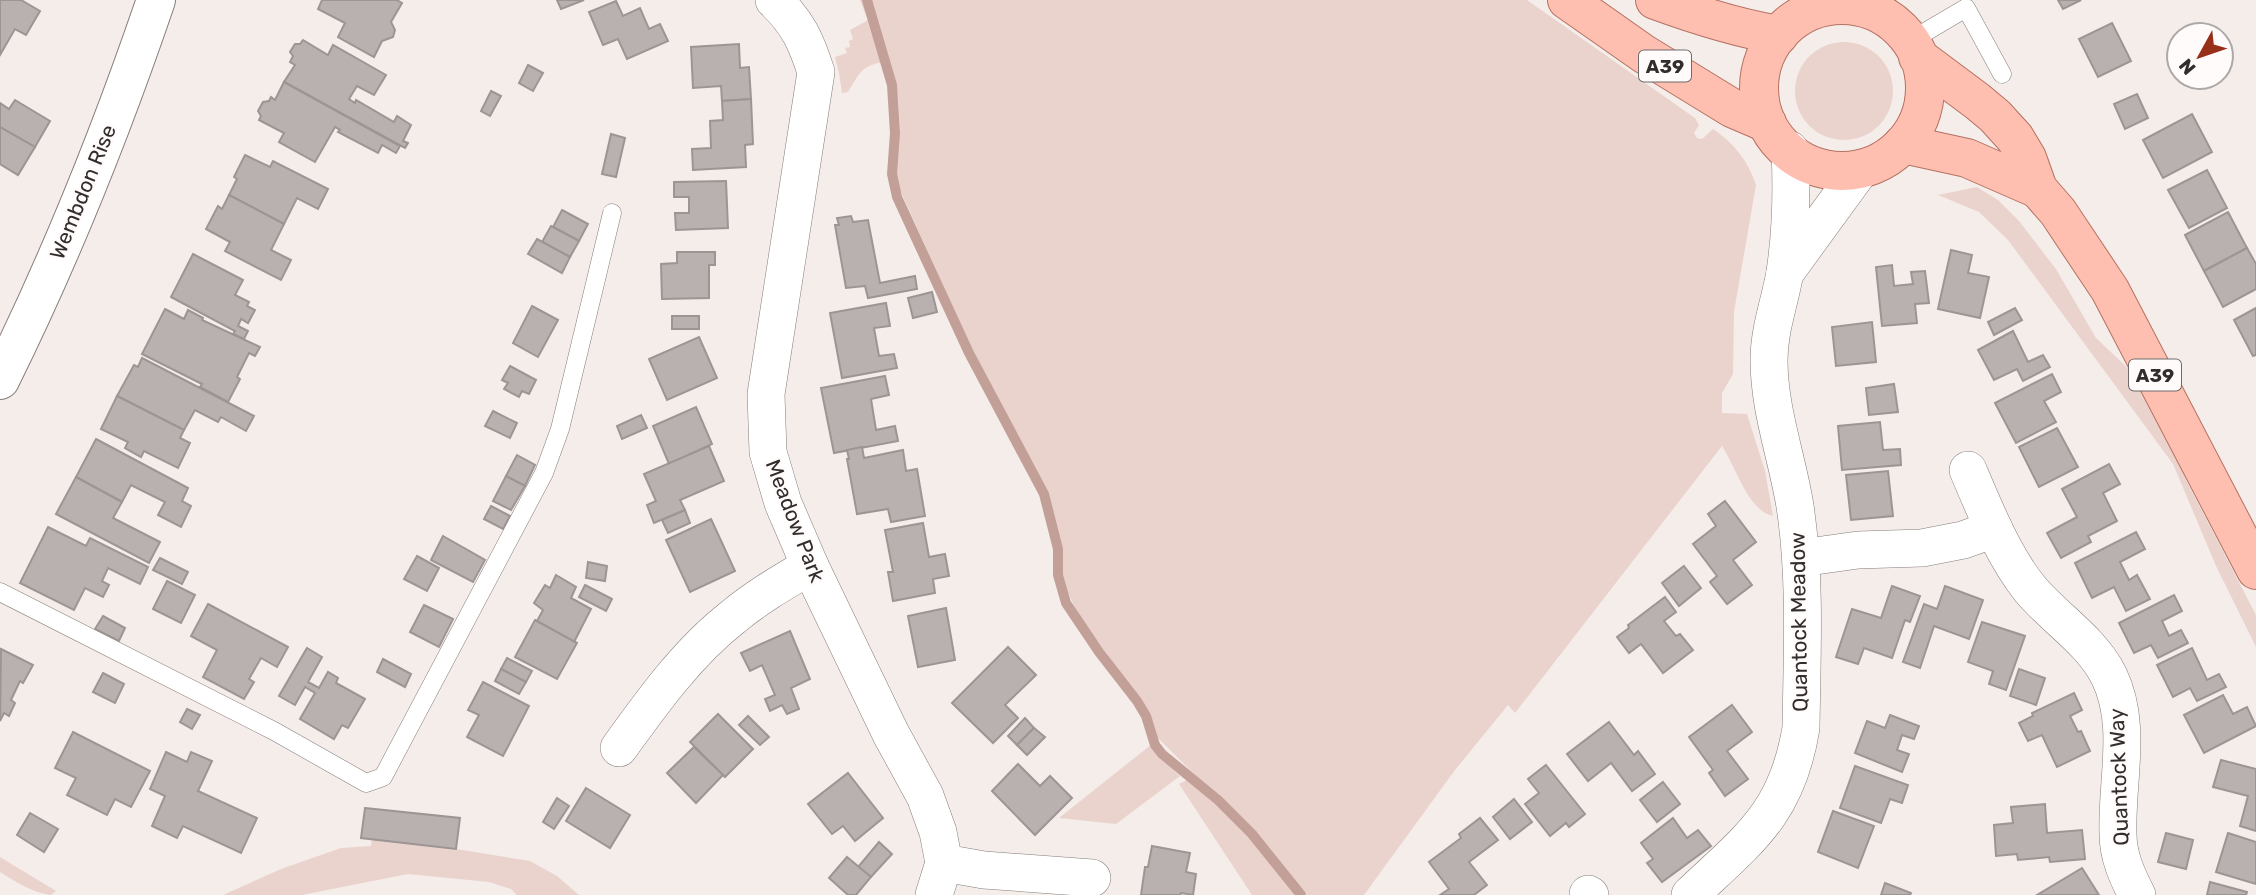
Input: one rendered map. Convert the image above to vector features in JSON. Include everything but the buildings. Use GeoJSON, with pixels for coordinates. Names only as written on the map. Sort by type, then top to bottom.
{"type":"FeatureCollection","features":[{"type":"Feature","properties":{"kind":"main road","name":"Wembdon Rise"},"geometry":{"type":"LineString","coordinates":[[0,380],[71,225],[139,51],[156,0]]}},
{"type":"Feature","properties":{"kind":"main road","name":"A39"},"geometry":{"type":"LineString","coordinates":[[1567,0],[1633,46],[1779,137],[1806,162],[1825,171],[1860,170],[1891,156],[1903,145],[1919,119],[1925,96],[1924,78],[1914,49]]}},
{"type":"Feature","properties":{"kind":"main road","name":"A39"},"geometry":{"type":"LineString","coordinates":[[1655,0],[1700,17],[1748,30],[1829,4],[1870,6],[1888,19],[1914,49],[2001,124],[2015,138],[2027,158],[2038,189],[2058,212],[2110,290],[2256,570]]}},
{"type":"Feature","properties":{"kind":"main road"},"geometry":{"type":"LineString","coordinates":[[1779,137],[1760,104],[1760,84],[1763,66],[1794,16]]}},
{"type":"Feature","properties":{"kind":"main road","name":"A39"},"geometry":{"type":"LineString","coordinates":[[1903,145],[1967,158],[2038,189]]}},
{"type":"Feature","properties":{"kind":"street","name":"Meadow Park"},"geometry":{"type":"LineString","coordinates":[[774,0],[793,19],[806,43],[816,72],[766,394],[768,452],[783,503],[810,566],[891,734],[925,796],[938,832],[939,879],[984,870],[1092,878]]}},
{"type":"Feature","properties":{"kind":"street","name":"Quantock Meadow"},"geometry":{"type":"LineString","coordinates":[[1690,895],[1772,812],[1784,790],[1796,755],[1801,728],[1801,558],[1794,504],[1770,397],[1772,324],[1785,273],[1792,196],[1779,137]]}},
{"type":"Feature","properties":{"kind":"street","name":"Quantock Meadow"},"geometry":{"type":"LineString","coordinates":[[1785,273],[1860,170]]}},
{"type":"Feature","properties":{"kind":"street","name":"Quantock Way"},"geometry":{"type":"LineString","coordinates":[[1968,471],[1994,529],[2029,588],[2092,651],[2108,675],[2117,698],[2122,728],[2118,837],[2125,873],[2137,895]]}},
{"type":"Feature","properties":{"kind":"street"},"geometry":{"type":"LineString","coordinates":[[1801,558],[1858,550],[1922,548],[1963,540],[1994,529]]}},
{"type":"Feature","properties":{"kind":"street"},"geometry":{"type":"LineString","coordinates":[[619,748],[645,712],[690,659],[730,619],[761,595],[810,566]]}},
{"type":"Feature","properties":{"kind":"lane"},"geometry":{"type":"LineString","coordinates":[[1914,49],[1964,4],[2002,74]]}},
{"type":"Feature","properties":{"kind":"lane"},"geometry":{"type":"LineString","coordinates":[[0,592],[225,706],[366,783],[383,777],[544,473],[560,429],[612,213]]}},
{"type":"Feature","properties":{"kind":"shaded area"},"geometry":{"type":"Polygon","coordinates":[[[860,0],[865,0],[885,62],[866,68],[848,92],[842,93],[835,57],[847,53],[845,48],[850,47],[849,41],[853,39],[850,30],[868,20],[860,0]]]}},
{"type":"Feature","properties":{"kind":"shaded area"},"geometry":{"type":"Polygon","coordinates":[[[869,0],[1527,0],[1695,118],[1699,125],[1694,133],[1697,138],[1702,139],[1713,129],[1720,134],[1734,146],[1749,168],[1756,185],[1734,312],[1733,374],[1722,393],[1722,413],[1747,414],[1765,471],[1773,516],[1756,506],[1749,497],[1722,446],[1515,713],[1508,705],[1455,770],[1364,895],[1307,895],[1254,831],[1158,738],[1150,714],[1078,614],[1066,589],[1062,571],[1063,552],[1049,496],[980,367],[900,190],[895,169],[900,129],[898,98],[893,71],[869,0]]]}},
{"type":"Feature","properties":{"kind":"shaded area"},"geometry":{"type":"Polygon","coordinates":[[[1844,42],[1863,46],[1879,56],[1889,72],[1893,91],[1889,110],[1879,126],[1863,136],[1844,140],[1825,136],[1809,126],[1799,110],[1795,91],[1799,72],[1809,56],[1825,46],[1844,42]]]}},
{"type":"Feature","properties":{"kind":"shaded area"},"geometry":{"type":"Polygon","coordinates":[[[1977,187],[1998,200],[2019,221],[2056,269],[2096,338],[2134,374],[2161,418],[2187,482],[2256,615],[2256,647],[2216,566],[2173,464],[2008,240],[1979,212],[1938,195],[1977,187]]]}},
{"type":"Feature","properties":{"kind":"shaded area"},"geometry":{"type":"Polygon","coordinates":[[[1152,744],[1159,758],[1180,776],[1116,824],[1059,818],[1152,744]]]}},
{"type":"Feature","properties":{"kind":"shaded area"},"geometry":{"type":"Polygon","coordinates":[[[1187,780],[1222,808],[1246,833],[1295,895],[1252,895],[1179,784],[1187,780]]]}},
{"type":"Feature","properties":{"kind":"shaded area"},"geometry":{"type":"Polygon","coordinates":[[[372,839],[530,861],[557,876],[579,895],[517,895],[511,889],[489,882],[408,874],[302,895],[223,895],[281,869],[341,848],[371,846],[372,839]]]}},
{"type":"Feature","properties":{"kind":"shaded area"},"geometry":{"type":"Polygon","coordinates":[[[0,857],[56,891],[51,895],[44,894],[12,880],[0,872],[0,857]]]}},
{"type":"Feature","properties":{"kind":"waterway"},"geometry":{"type":"LineString","coordinates":[[867,0],[892,85],[895,133],[892,174],[897,197],[969,353],[1044,494],[1058,549],[1058,575],[1066,603],[1137,701],[1146,716],[1155,745],[1162,754],[1218,800],[1252,834],[1301,895]]}}]}
